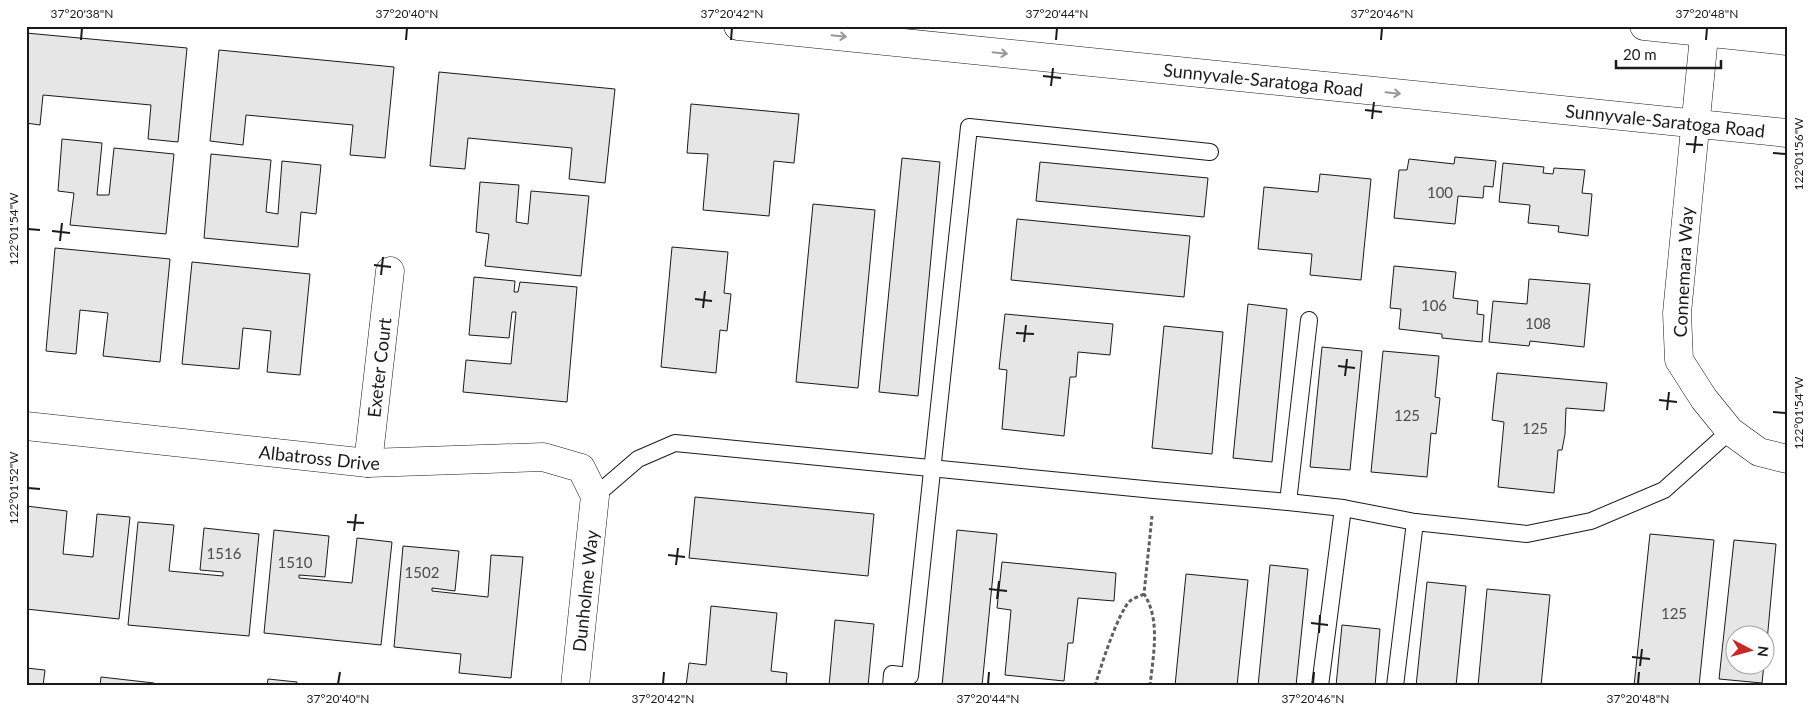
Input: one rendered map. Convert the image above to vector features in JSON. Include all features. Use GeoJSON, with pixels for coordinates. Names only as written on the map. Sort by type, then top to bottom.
{"type":"FeatureCollection","features":[{"type":"Feature","properties":{"kind":"street","name":"Sunnyvale-Saratoga Road"},"geometry":{"type":"LineString","coordinates":[[738,26],[1787,133]]}},
{"type":"Feature","properties":{"kind":"street"},"geometry":{"type":"LineString","coordinates":[[1644,26],[1704,29],[1787,41]]}},
{"type":"Feature","properties":{"kind":"street","name":"Connemara Way"},"geometry":{"type":"LineString","coordinates":[[1704,29],[1677,313],[1679,360],[1704,399],[1730,431],[1759,452],[1787,459]]}},
{"type":"Feature","properties":{"kind":"street","name":"Exeter Court"},"geometry":{"type":"LineString","coordinates":[[368,463],[390,271]]}},
{"type":"Feature","properties":{"kind":"street","name":"Albatross Drive"},"geometry":{"type":"LineString","coordinates":[[26,426],[368,463],[543,457],[581,468],[595,496]]}},
{"type":"Feature","properties":{"kind":"street","name":"Dunholme Way"},"geometry":{"type":"LineString","coordinates":[[575,686],[595,496]]}},
{"type":"Feature","properties":{"kind":"lane"},"geometry":{"type":"LineString","coordinates":[[891,686],[892,674],[910,676],[969,127],[1210,152]]}},
{"type":"Feature","properties":{"kind":"lane"},"geometry":{"type":"LineString","coordinates":[[1288,502],[1309,320]]}},
{"type":"Feature","properties":{"kind":"lane"},"geometry":{"type":"LineString","coordinates":[[595,496],[638,459],[675,443],[1288,502],[1343,508],[1415,522],[1527,534],[1591,521],[1664,490],[1730,431]]}},
{"type":"Feature","properties":{"kind":"lane"},"geometry":{"type":"LineString","coordinates":[[1320,686],[1343,508]]}},
{"type":"Feature","properties":{"kind":"lane"},"geometry":{"type":"LineString","coordinates":[[1395,686],[1415,522]]}},
{"type":"Feature","properties":{"kind":"path"},"geometry":{"type":"LineString","coordinates":[[1150,686],[1154,623],[1149,601],[1144,594],[1154,490]]}},
{"type":"Feature","properties":{"kind":"path"},"geometry":{"type":"LineString","coordinates":[[1095,686],[1102,661],[1120,618],[1130,601],[1144,594]]}},
{"type":"Feature","properties":{"kind":"building"},"geometry":{"type":"Polygon","coordinates":[[[26,33],[187,48],[178,142],[148,139],[151,105],[43,95],[40,125],[26,123],[26,33]]]}},
{"type":"Feature","properties":{"kind":"building"},"geometry":{"type":"Polygon","coordinates":[[[219,50],[394,67],[385,158],[350,155],[353,125],[246,115],[243,145],[210,141],[219,50]]]}},
{"type":"Feature","properties":{"kind":"building"},"geometry":{"type":"Polygon","coordinates":[[[439,72],[615,89],[605,183],[569,179],[572,148],[468,138],[465,169],[430,166],[439,72]]]}},
{"type":"Feature","properties":{"kind":"building"},"geometry":{"type":"Polygon","coordinates":[[[691,104],[799,114],[794,163],[774,161],[769,216],[703,210],[708,154],[687,153],[691,104]]]}},
{"type":"Feature","properties":{"kind":"building"},"geometry":{"type":"Polygon","coordinates":[[[62,139],[102,143],[97,195],[109,195],[114,148],[174,154],[166,234],[70,225],[74,193],[58,191],[62,139]]]}},
{"type":"Feature","properties":{"kind":"building"},"geometry":{"type":"Polygon","coordinates":[[[211,154],[271,160],[266,212],[278,214],[282,161],[321,165],[316,214],[301,212],[298,247],[204,238],[211,154]]]}},
{"type":"Feature","properties":{"kind":"building"},"geometry":{"type":"Polygon","coordinates":[[[1455,157],[1496,161],[1493,187],[1484,186],[1483,198],[1458,196],[1455,224],[1394,218],[1399,170],[1407,170],[1409,159],[1454,164],[1455,157]]]}},
{"type":"Feature","properties":{"kind":"building"},"geometry":{"type":"Polygon","coordinates":[[[902,158],[940,162],[918,396],[879,392],[902,158]]]}},
{"type":"Feature","properties":{"kind":"building"},"geometry":{"type":"Polygon","coordinates":[[[1040,162],[1208,178],[1204,217],[1036,201],[1040,162]]]}},
{"type":"Feature","properties":{"kind":"building"},"geometry":{"type":"Polygon","coordinates":[[[1503,163],[1544,167],[1543,173],[1553,174],[1554,168],[1585,170],[1582,193],[1592,194],[1588,236],[1558,232],[1559,226],[1528,223],[1530,205],[1499,202],[1503,163]]]}},
{"type":"Feature","properties":{"kind":"building"},"geometry":{"type":"Polygon","coordinates":[[[1320,174],[1371,179],[1361,280],[1310,275],[1312,254],[1258,249],[1264,187],[1318,192],[1320,174]]]}},
{"type":"Feature","properties":{"kind":"building"},"geometry":{"type":"Polygon","coordinates":[[[480,182],[519,185],[516,222],[528,224],[531,191],[589,196],[581,276],[485,266],[489,234],[476,232],[480,182]]]}},
{"type":"Feature","properties":{"kind":"building"},"geometry":{"type":"Polygon","coordinates":[[[813,204],[875,210],[858,388],[796,382],[813,204]]]}},
{"type":"Feature","properties":{"kind":"building"},"geometry":{"type":"Polygon","coordinates":[[[1017,219],[1190,236],[1184,297],[1011,280],[1017,219]]]}},
{"type":"Feature","properties":{"kind":"building"},"geometry":{"type":"Polygon","coordinates":[[[672,247],[728,252],[724,293],[731,294],[727,331],[720,330],[716,373],[661,367],[672,247]]]}},
{"type":"Feature","properties":{"kind":"building"},"geometry":{"type":"Polygon","coordinates":[[[55,248],[170,259],[160,362],[103,356],[108,313],[80,310],[76,354],[46,351],[55,248]]]}},
{"type":"Feature","properties":{"kind":"building"},"geometry":{"type":"Polygon","coordinates":[[[192,262],[310,274],[300,375],[267,372],[271,331],[243,328],[239,369],[182,364],[192,262]]]}},
{"type":"Feature","properties":{"kind":"building"},"geometry":{"type":"Polygon","coordinates":[[[1394,266],[1456,272],[1453,298],[1478,301],[1477,314],[1484,315],[1482,342],[1442,338],[1442,334],[1399,329],[1401,309],[1390,308],[1394,266]]]}},
{"type":"Feature","properties":{"kind":"building"},"geometry":{"type":"Polygon","coordinates":[[[474,277],[515,281],[514,292],[518,292],[520,282],[577,287],[567,402],[463,392],[466,360],[511,364],[516,312],[512,312],[509,338],[469,335],[474,277]]]}},
{"type":"Feature","properties":{"kind":"building"},"geometry":{"type":"Polygon","coordinates":[[[1529,279],[1590,284],[1584,347],[1530,341],[1529,346],[1489,342],[1493,301],[1527,304],[1529,279]]]}},
{"type":"Feature","properties":{"kind":"building"},"geometry":{"type":"Polygon","coordinates":[[[1248,304],[1287,309],[1272,462],[1233,458],[1248,304]]]}},
{"type":"Feature","properties":{"kind":"building"},"geometry":{"type":"Polygon","coordinates":[[[1005,314],[1113,324],[1110,355],[1078,352],[1076,377],[1070,377],[1064,436],[1002,429],[1007,370],[999,369],[1005,314]]]}},
{"type":"Feature","properties":{"kind":"building"},"geometry":{"type":"Polygon","coordinates":[[[1164,326],[1223,332],[1212,454],[1152,448],[1164,326]]]}},
{"type":"Feature","properties":{"kind":"building"},"geometry":{"type":"Polygon","coordinates":[[[1322,347],[1362,351],[1350,470],[1310,467],[1322,347]]]}},
{"type":"Feature","properties":{"kind":"building"},"geometry":{"type":"Polygon","coordinates":[[[1383,351],[1439,356],[1435,397],[1440,398],[1436,434],[1431,433],[1427,477],[1371,472],[1383,351]]]}},
{"type":"Feature","properties":{"kind":"building"},"geometry":{"type":"Polygon","coordinates":[[[1497,373],[1607,383],[1604,411],[1566,408],[1565,434],[1562,450],[1558,450],[1554,493],[1498,487],[1504,422],[1492,420],[1497,373]]]}},
{"type":"Feature","properties":{"kind":"building"},"geometry":{"type":"Polygon","coordinates":[[[695,497],[874,514],[868,576],[689,558],[695,497]]]}},
{"type":"Feature","properties":{"kind":"building"},"geometry":{"type":"Polygon","coordinates":[[[26,506],[67,511],[63,554],[93,557],[97,514],[130,517],[119,619],[26,609],[26,506]]]}},
{"type":"Feature","properties":{"kind":"building"},"geometry":{"type":"Polygon","coordinates":[[[138,522],[174,525],[169,571],[223,576],[223,572],[200,570],[204,528],[259,534],[249,636],[128,625],[138,522]]]}},
{"type":"Feature","properties":{"kind":"building"},"geometry":{"type":"Polygon","coordinates":[[[274,530],[329,536],[325,577],[299,575],[299,578],[352,583],[357,538],[392,542],[381,645],[264,633],[274,530]]]}},
{"type":"Feature","properties":{"kind":"building"},"geometry":{"type":"Polygon","coordinates":[[[957,530],[997,534],[982,686],[942,686],[957,530]]]}},
{"type":"Feature","properties":{"kind":"building"},"geometry":{"type":"Polygon","coordinates":[[[1650,534],[1714,540],[1699,686],[1634,686],[1650,534]]]}},
{"type":"Feature","properties":{"kind":"building"},"geometry":{"type":"Polygon","coordinates":[[[1734,540],[1776,544],[1769,624],[1726,624],[1726,674],[1763,674],[1762,683],[1719,679],[1734,540]]]}},
{"type":"Feature","properties":{"kind":"building"},"geometry":{"type":"Polygon","coordinates":[[[403,546],[459,551],[455,591],[432,588],[432,591],[488,597],[491,555],[523,557],[511,678],[459,673],[461,654],[394,647],[403,546]]]}},
{"type":"Feature","properties":{"kind":"building"},"geometry":{"type":"Polygon","coordinates":[[[1002,562],[1116,573],[1114,601],[1078,598],[1073,643],[1068,643],[1064,681],[1005,675],[1011,610],[997,608],[1002,562]]]}},
{"type":"Feature","properties":{"kind":"building"},"geometry":{"type":"Polygon","coordinates":[[[1270,565],[1308,569],[1296,686],[1258,686],[1270,565]]]}},
{"type":"Feature","properties":{"kind":"building"},"geometry":{"type":"Polygon","coordinates":[[[1186,574],[1248,580],[1237,686],[1175,686],[1186,574]]]}},
{"type":"Feature","properties":{"kind":"building"},"geometry":{"type":"Polygon","coordinates":[[[1427,582],[1466,586],[1456,686],[1416,686],[1427,582]]]}},
{"type":"Feature","properties":{"kind":"building"},"geometry":{"type":"Polygon","coordinates":[[[1487,589],[1550,595],[1541,686],[1478,686],[1487,589]]]}},
{"type":"Feature","properties":{"kind":"building"},"geometry":{"type":"Polygon","coordinates":[[[711,606],[777,613],[771,671],[787,673],[786,686],[686,686],[689,663],[706,665],[711,606]]]}},
{"type":"Feature","properties":{"kind":"building"},"geometry":{"type":"Polygon","coordinates":[[[835,620],[874,624],[868,686],[829,686],[835,620]]]}},
{"type":"Feature","properties":{"kind":"building"},"geometry":{"type":"Polygon","coordinates":[[[1342,625],[1380,629],[1375,686],[1336,686],[1342,625]]]}},
{"type":"Feature","properties":{"kind":"building"},"geometry":{"type":"Polygon","coordinates":[[[26,668],[45,670],[43,686],[26,686],[26,668]]]}},
{"type":"Feature","properties":{"kind":"building"},"geometry":{"type":"Polygon","coordinates":[[[101,677],[154,683],[154,686],[100,686],[101,677]]]}},
{"type":"Feature","properties":{"kind":"building"},"geometry":{"type":"Polygon","coordinates":[[[268,679],[297,682],[296,686],[267,686],[268,679]]]}}]}
